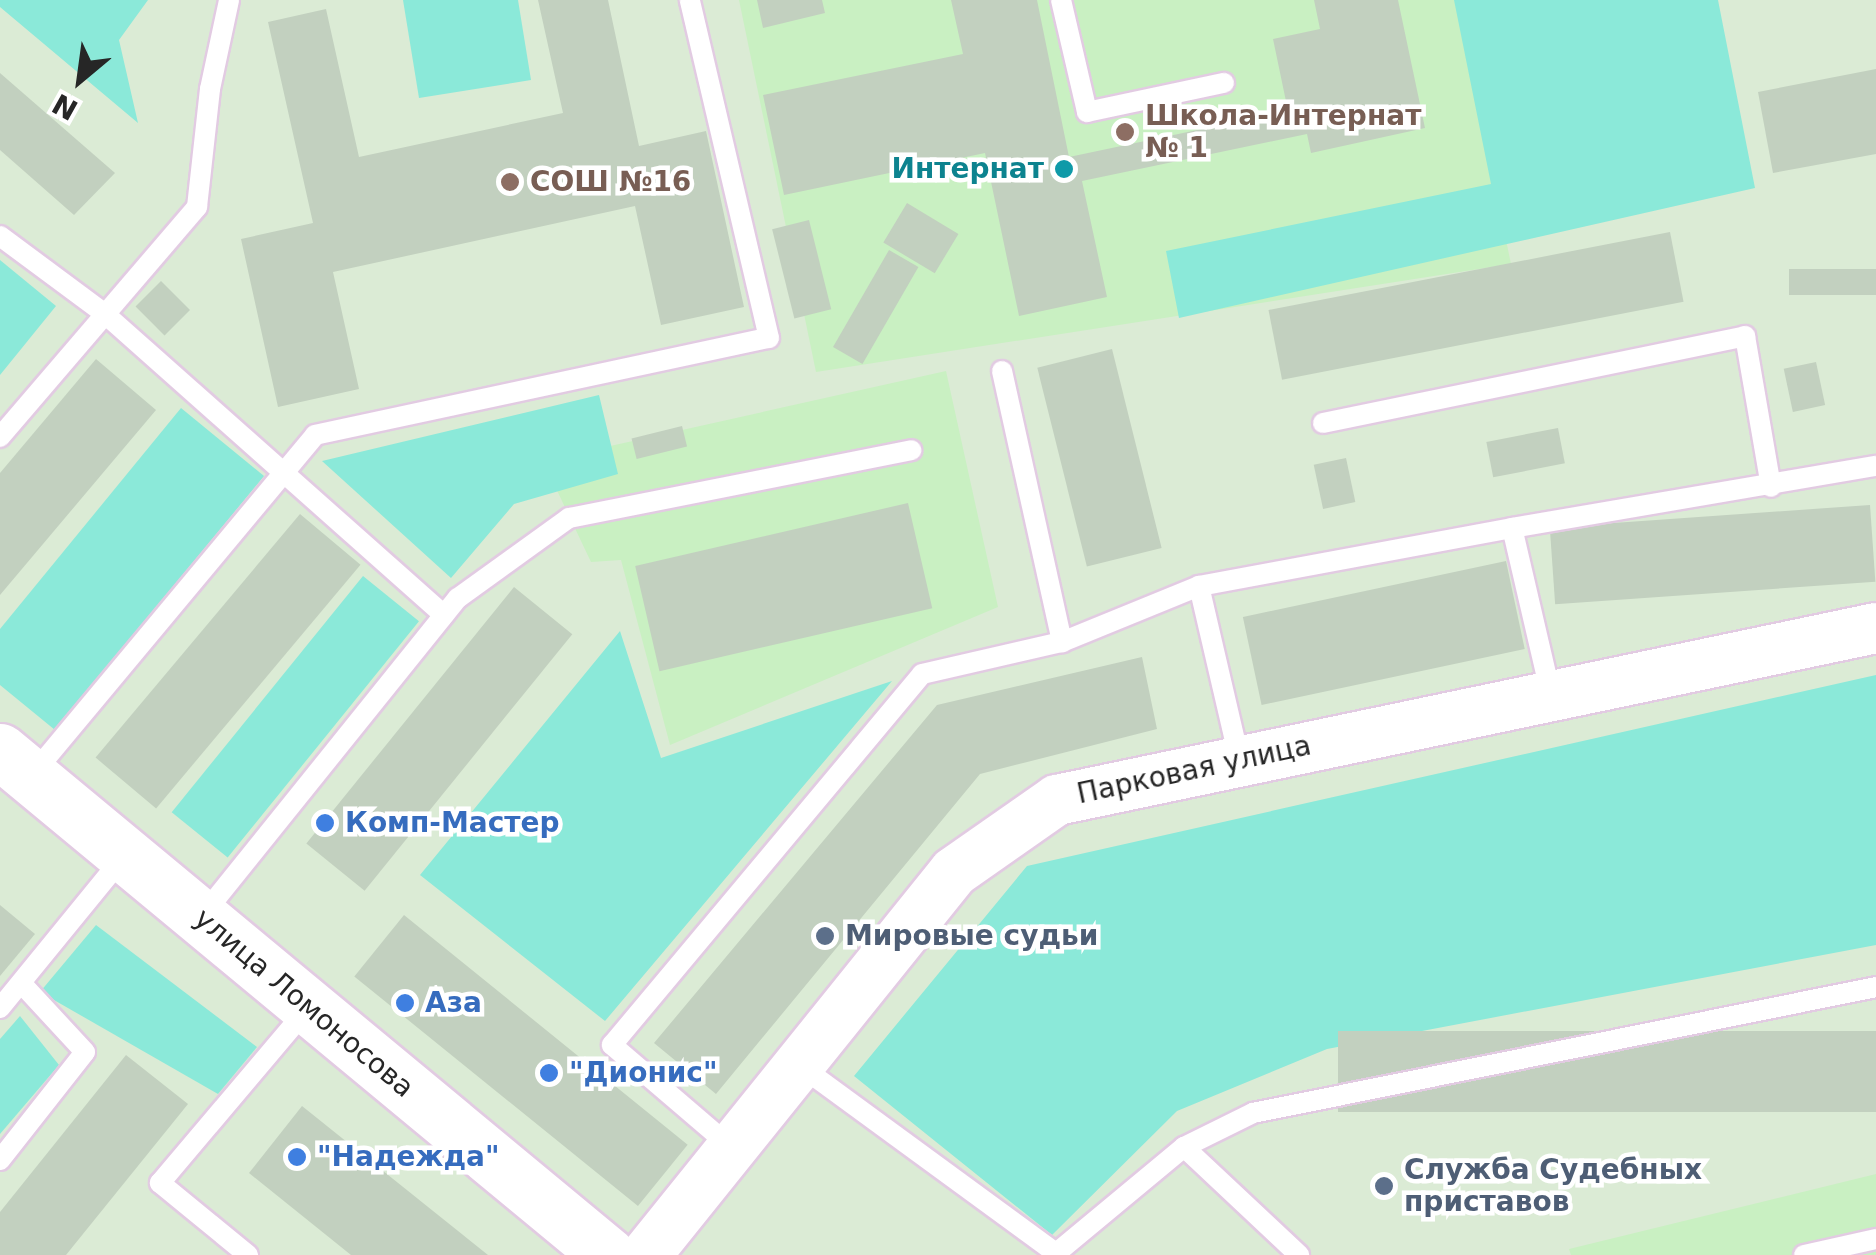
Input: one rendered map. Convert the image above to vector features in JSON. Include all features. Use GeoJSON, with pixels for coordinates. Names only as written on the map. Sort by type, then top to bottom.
{"type":"FeatureCollection","features":[{"type":"Feature","properties":{"kind":"main road","name":"улица Ломоносова"},"geometry":{"type":"LineString","coordinates":[[15,764],[608,1255]]}},
{"type":"Feature","properties":{"kind":"street","name":"Парковая улица"},"geometry":{"type":"LineString","coordinates":[[646,1255],[954,872],[1057,800],[1239,758],[1876,628]]}},
{"type":"Feature","properties":{"kind":"lane"},"geometry":{"type":"LineString","coordinates":[[0,437],[197,207],[210,88],[228,0]]}},
{"type":"Feature","properties":{"kind":"lane"},"geometry":{"type":"LineString","coordinates":[[15,764],[315,436],[769,338],[690,0]]}},
{"type":"Feature","properties":{"kind":"lane"},"geometry":{"type":"LineString","coordinates":[[1060,0],[1087,112],[1224,83]]}},
{"type":"Feature","properties":{"kind":"lane"},"geometry":{"type":"LineString","coordinates":[[0,236],[105,314],[281,476],[444,615]]}},
{"type":"Feature","properties":{"kind":"lane"},"geometry":{"type":"LineString","coordinates":[[1324,422],[1745,336],[1771,488]]}},
{"type":"Feature","properties":{"kind":"lane"},"geometry":{"type":"LineString","coordinates":[[1002,371],[1062,642]]}},
{"type":"Feature","properties":{"kind":"lane"},"geometry":{"type":"LineString","coordinates":[[201,918],[458,598],[569,518],[911,450]]}},
{"type":"Feature","properties":{"kind":"lane"},"geometry":{"type":"LineString","coordinates":[[732,1148],[612,1044],[922,674],[1062,642],[1200,586],[1512,528],[1771,488],[1876,466]]}},
{"type":"Feature","properties":{"kind":"lane"},"geometry":{"type":"LineString","coordinates":[[1512,528],[1551,694]]}},
{"type":"Feature","properties":{"kind":"lane"},"geometry":{"type":"LineString","coordinates":[[1200,586],[1239,758]]}},
{"type":"Feature","properties":{"kind":"lane"},"geometry":{"type":"LineString","coordinates":[[0,1008],[125,855]]}},
{"type":"Feature","properties":{"kind":"lane"},"geometry":{"type":"LineString","coordinates":[[0,1160],[85,1052],[21,983]]}},
{"type":"Feature","properties":{"kind":"lane"},"geometry":{"type":"LineString","coordinates":[[799,1065],[1055,1254],[1184,1147],[1254,1113],[1876,987]]}},
{"type":"Feature","properties":{"kind":"lane"},"geometry":{"type":"LineString","coordinates":[[248,1255],[160,1183],[309,1007]]}},
{"type":"Feature","properties":{"kind":"lane"},"geometry":{"type":"LineString","coordinates":[[1184,1147],[1298,1255]]}},
{"type":"Feature","properties":{"kind":"lane"},"geometry":{"type":"LineString","coordinates":[[1804,1255],[1876,1239]]}},
{"type":"Feature","properties":{"kind":"shaded area"},"geometry":{"type":"Polygon","coordinates":[[[0,0],[148,0],[119,40],[138,123],[0,7],[0,0]]]}},
{"type":"Feature","properties":{"kind":"shaded area"},"geometry":{"type":"Polygon","coordinates":[[[403,0],[518,0],[531,80],[419,98],[403,0]]]}},
{"type":"Feature","properties":{"kind":"shaded area","name":"Школа-Интернат № 1"},"geometry":{"type":"Polygon","coordinates":[[[739,0],[1456,0],[1511,264],[816,372],[739,0]]]}},
{"type":"Feature","properties":{"kind":"shaded area"},"geometry":{"type":"Polygon","coordinates":[[[1454,0],[1718,0],[1755,188],[1179,318],[1166,251],[1491,184],[1454,0]]]}},
{"type":"Feature","properties":{"kind":"shaded area"},"geometry":{"type":"Polygon","coordinates":[[[0,260],[56,306],[0,375],[0,260]]]}},
{"type":"Feature","properties":{"kind":"shaded area"},"geometry":{"type":"Polygon","coordinates":[[[946,371],[998,607],[670,745],[621,560],[591,562],[543,461],[946,371]]]}},
{"type":"Feature","properties":{"kind":"shaded area"},"geometry":{"type":"Polygon","coordinates":[[[599,395],[618,474],[514,504],[451,578],[322,461],[599,395]]]}},
{"type":"Feature","properties":{"kind":"shaded area"},"geometry":{"type":"Polygon","coordinates":[[[181,408],[264,476],[55,730],[0,685],[0,629],[181,408]]]}},
{"type":"Feature","properties":{"kind":"shaded area"},"geometry":{"type":"Polygon","coordinates":[[[363,576],[419,621],[228,858],[172,812],[363,576]]]}},
{"type":"Feature","properties":{"kind":"shaded area"},"geometry":{"type":"Polygon","coordinates":[[[620,631],[661,758],[892,681],[605,1021],[420,875],[620,631]]]}},
{"type":"Feature","properties":{"kind":"shaded area"},"geometry":{"type":"Polygon","coordinates":[[[1876,675],[1876,945],[1327,1049],[1177,1111],[1052,1235],[854,1076],[1027,866],[1876,675]]]}},
{"type":"Feature","properties":{"kind":"shaded area"},"geometry":{"type":"Polygon","coordinates":[[[96,925],[257,1047],[218,1094],[40,992],[96,925]]]}},
{"type":"Feature","properties":{"kind":"shaded area"},"geometry":{"type":"Polygon","coordinates":[[[20,1016],[59,1065],[0,1134],[0,1039],[20,1016]]]}},
{"type":"Feature","properties":{"kind":"shaded area"},"geometry":{"type":"Polygon","coordinates":[[[1876,1174],[1876,1255],[1571,1255],[1569,1249],[1876,1174]]]}},
{"type":"Feature","properties":{"kind":"building","name":"СОШ №16"},"geometry":{"type":"Polygon","coordinates":[[[538,0],[608,0],[639,146],[706,131],[744,307],[661,325],[635,206],[333,272],[359,389],[278,407],[241,239],[313,223],[268,22],[326,9],[359,157],[563,113],[538,0]]]}},
{"type":"Feature","properties":{"kind":"building"},"geometry":{"type":"Polygon","coordinates":[[[757,0],[822,0],[825,13],[763,28],[757,0]]]}},
{"type":"Feature","properties":{"kind":"building","name":"Интернат"},"geometry":{"type":"Polygon","coordinates":[[[951,0],[1037,0],[1069,157],[1288,111],[1273,39],[1320,29],[1314,0],[1398,0],[1425,128],[1311,153],[1307,134],[1082,181],[1107,297],[1019,316],[985,153],[784,195],[763,95],[963,54],[951,0]]]}},
{"type":"Feature","properties":{"kind":"building"},"geometry":{"type":"Polygon","coordinates":[[[1876,69],[1876,154],[1773,173],[1758,92],[1876,69]]]}},
{"type":"Feature","properties":{"kind":"building"},"geometry":{"type":"Polygon","coordinates":[[[0,73],[115,173],[74,215],[0,150],[0,73]]]}},
{"type":"Feature","properties":{"kind":"building"},"geometry":{"type":"Polygon","coordinates":[[[907,203],[958,234],[935,273],[883,242],[907,203]]]}},
{"type":"Feature","properties":{"kind":"building"},"geometry":{"type":"Polygon","coordinates":[[[809,220],[831,309],[794,318],[772,229],[809,220]]]}},
{"type":"Feature","properties":{"kind":"building"},"geometry":{"type":"Polygon","coordinates":[[[1670,232],[1684,302],[1282,380],[1269,310],[1670,232]]]}},
{"type":"Feature","properties":{"kind":"building"},"geometry":{"type":"Polygon","coordinates":[[[889,250],[918,267],[862,364],[833,347],[889,250]]]}},
{"type":"Feature","properties":{"kind":"building"},"geometry":{"type":"Polygon","coordinates":[[[1789,269],[1876,269],[1876,295],[1789,295],[1789,269]]]}},
{"type":"Feature","properties":{"kind":"building"},"geometry":{"type":"Polygon","coordinates":[[[161,281],[190,310],[165,335],[136,306],[161,281]]]}},
{"type":"Feature","properties":{"kind":"building"},"geometry":{"type":"Polygon","coordinates":[[[1112,349],[1162,548],[1087,567],[1037,368],[1112,349]]]}},
{"type":"Feature","properties":{"kind":"building"},"geometry":{"type":"Polygon","coordinates":[[[96,359],[156,410],[0,595],[0,473],[96,359]]]}},
{"type":"Feature","properties":{"kind":"building"},"geometry":{"type":"Polygon","coordinates":[[[1816,362],[1825,405],[1793,412],[1784,369],[1816,362]]]}},
{"type":"Feature","properties":{"kind":"building"},"geometry":{"type":"Polygon","coordinates":[[[682,426],[687,446],[637,459],[632,439],[682,426]]]}},
{"type":"Feature","properties":{"kind":"building"},"geometry":{"type":"Polygon","coordinates":[[[1558,428],[1565,463],[1493,477],[1486,442],[1558,428]]]}},
{"type":"Feature","properties":{"kind":"building"},"geometry":{"type":"Polygon","coordinates":[[[1346,458],[1355,502],[1323,509],[1314,465],[1346,458]]]}},
{"type":"Feature","properties":{"kind":"building"},"geometry":{"type":"Polygon","coordinates":[[[908,503],[932,608],[659,671],[635,566],[908,503]]]}},
{"type":"Feature","properties":{"kind":"building"},"geometry":{"type":"Polygon","coordinates":[[[1870,505],[1875,582],[1555,604],[1550,527],[1870,505]]]}},
{"type":"Feature","properties":{"kind":"building"},"geometry":{"type":"Polygon","coordinates":[[[300,514],[361,565],[156,808],[96,758],[300,514]]]}},
{"type":"Feature","properties":{"kind":"building"},"geometry":{"type":"Polygon","coordinates":[[[1506,561],[1525,649],[1262,705],[1243,617],[1506,561]]]}},
{"type":"Feature","properties":{"kind":"building"},"geometry":{"type":"Polygon","coordinates":[[[514,587],[572,634],[365,891],[306,843],[514,587]]]}},
{"type":"Feature","properties":{"kind":"building"},"geometry":{"type":"Polygon","coordinates":[[[1142,657],[1157,729],[980,774],[716,1094],[654,1043],[937,705],[1142,657]]]}},
{"type":"Feature","properties":{"kind":"building"},"geometry":{"type":"Polygon","coordinates":[[[0,905],[35,934],[0,976],[0,905]]]}},
{"type":"Feature","properties":{"kind":"building"},"geometry":{"type":"Polygon","coordinates":[[[404,915],[688,1145],[638,1206],[354,976],[404,915]]]}},
{"type":"Feature","properties":{"kind":"building"},"geometry":{"type":"Polygon","coordinates":[[[1338,1031],[1876,1031],[1876,1112],[1338,1112],[1338,1031]]]}},
{"type":"Feature","properties":{"kind":"building"},"geometry":{"type":"Polygon","coordinates":[[[126,1055],[188,1104],[66,1255],[0,1255],[0,1212],[126,1055]]]}},
{"type":"Feature","properties":{"kind":"building"},"geometry":{"type":"Polygon","coordinates":[[[302,1106],[488,1255],[351,1255],[249,1173],[302,1106]]]}},
{"type":"Feature","properties":{"kind":"place","name":"Школа-Интернат № 1"},"geometry":{"type":"Point","coordinates":[1125,132]}},
{"type":"Feature","properties":{"kind":"place","name":"Интернат"},"geometry":{"type":"Point","coordinates":[1064,169]}},
{"type":"Feature","properties":{"kind":"place","name":"СОШ №16"},"geometry":{"type":"Point","coordinates":[510,182]}},
{"type":"Feature","properties":{"kind":"place","name":"Комп-Мастер"},"geometry":{"type":"Point","coordinates":[325,823]}},
{"type":"Feature","properties":{"kind":"place","name":"Мировые судьи"},"geometry":{"type":"Point","coordinates":[825,936]}},
{"type":"Feature","properties":{"kind":"place","name":"Аза"},"geometry":{"type":"Point","coordinates":[405,1003]}},
{"type":"Feature","properties":{"kind":"place","name":"\"Дионис\""},"geometry":{"type":"Point","coordinates":[549,1073]}},
{"type":"Feature","properties":{"kind":"place","name":"\"Надежда\""},"geometry":{"type":"Point","coordinates":[297,1157]}},
{"type":"Feature","properties":{"kind":"place","name":"Служба Судебных приставов"},"geometry":{"type":"Point","coordinates":[1384,1186]}}]}
